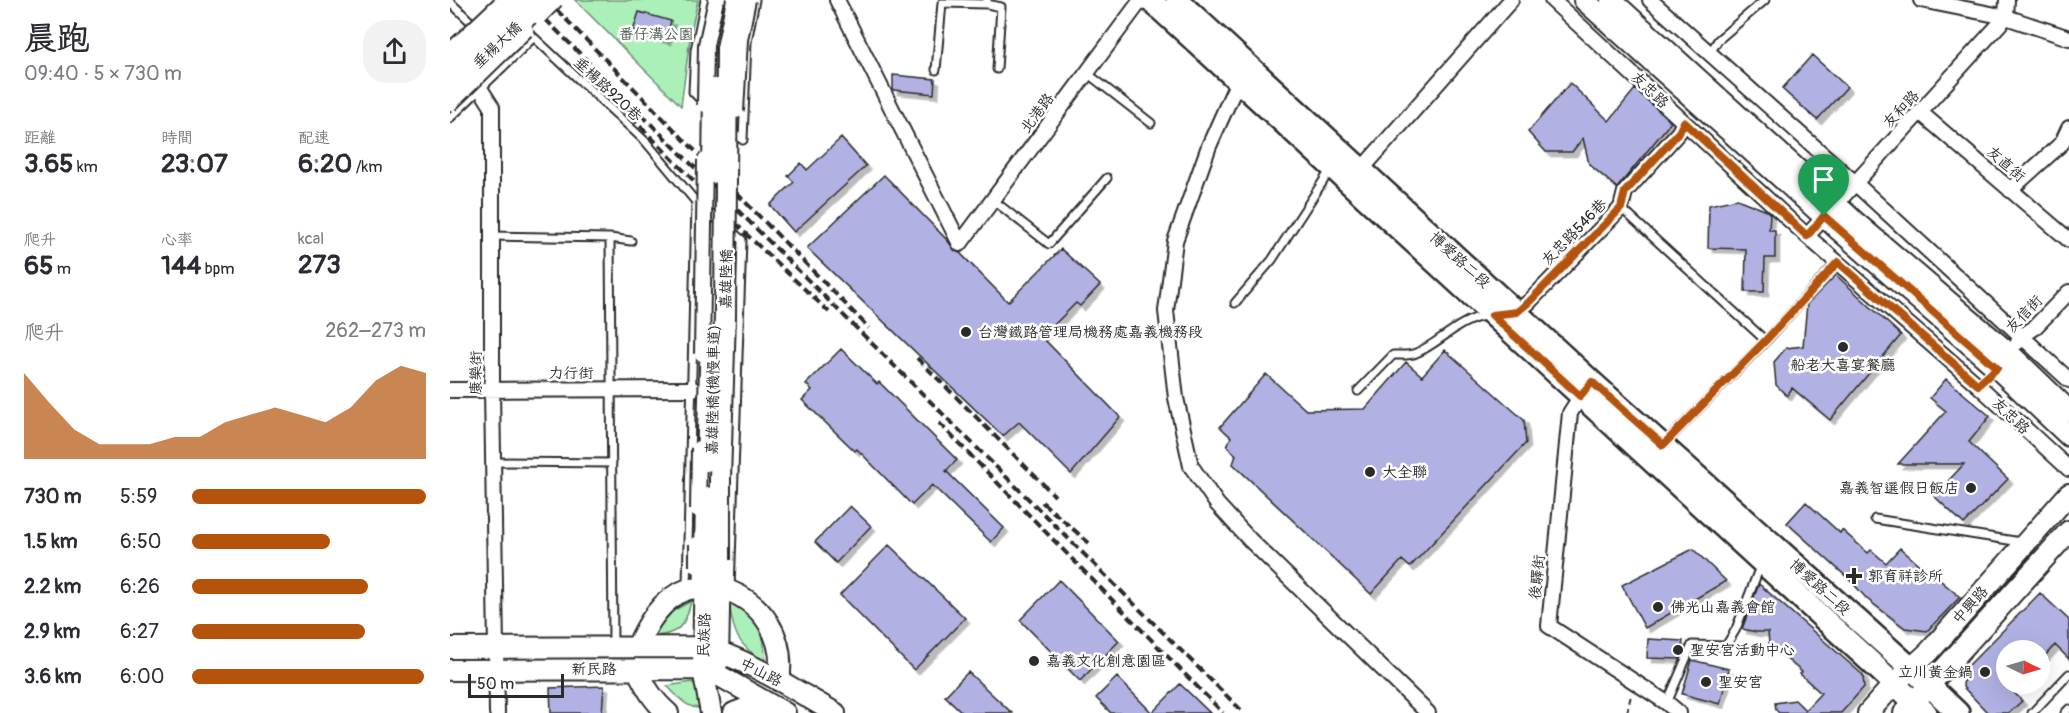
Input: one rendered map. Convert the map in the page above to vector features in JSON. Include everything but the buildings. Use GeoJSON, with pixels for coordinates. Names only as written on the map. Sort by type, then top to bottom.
{"type":"FeatureCollection","features":[{"type":"Feature","properties":{"kind":"main road","name":"博愛路二段"},"geometry":{"type":"LineString","coordinates":[[1150,0],[1333,166],[1492,315],[1586,389],[1663,445],[1930,685],[1958,713]]}},
{"type":"Feature","properties":{"kind":"main road","name":"博愛路二段"},"geometry":{"type":"LineString","coordinates":[[1177,0],[1517,312],[1586,389],[1762,562],[1894,684],[1914,709]]}},
{"type":"Feature","properties":{"kind":"street","name":"垂楊大橋"},"geometry":{"type":"LineString","coordinates":[[450,89],[544,0]]}},
{"type":"Feature","properties":{"kind":"street"},"geometry":{"type":"LineString","coordinates":[[450,104],[556,0]]}},
{"type":"Feature","properties":{"kind":"street","name":"嘉雄陸橋(機慢車道)"},"geometry":{"type":"LineString","coordinates":[[712,562],[704,239],[705,58],[716,0]]}},
{"type":"Feature","properties":{"kind":"street","name":"嘉雄陸橋"},"geometry":{"type":"LineString","coordinates":[[712,562],[708,391],[713,272],[715,72],[717,37],[725,0]]}},
{"type":"Feature","properties":{"kind":"street","name":"嘉雄陸橋"},"geometry":{"type":"LineString","coordinates":[[712,562],[720,479],[725,316],[727,48],[737,0]]}},
{"type":"Feature","properties":{"kind":"street","name":"嘉雄陸橋(機慢車道)"},"geometry":{"type":"LineString","coordinates":[[712,562],[737,80],[740,40],[748,0]]}},
{"type":"Feature","properties":{"kind":"street","name":"北港路"},"geometry":{"type":"LineString","coordinates":[[837,0],[960,244],[1141,0]]}},
{"type":"Feature","properties":{"kind":"street"},"geometry":{"type":"LineString","coordinates":[[1361,170],[1512,0]]}},
{"type":"Feature","properties":{"kind":"street","name":"友忠路"},"geometry":{"type":"LineString","coordinates":[[1552,0],[1807,236],[1978,385],[2069,469]]}},
{"type":"Feature","properties":{"kind":"street","name":"友忠路"},"geometry":{"type":"LineString","coordinates":[[1584,0],[2004,361],[2069,411]]}},
{"type":"Feature","properties":{"kind":"street","name":"友忠路"},"geometry":{"type":"LineString","coordinates":[[1611,0],[1830,210]]}},
{"type":"Feature","properties":{"kind":"street"},"geometry":{"type":"LineString","coordinates":[[1650,0],[1855,183],[2069,380]]}},
{"type":"Feature","properties":{"kind":"street"},"geometry":{"type":"LineString","coordinates":[[1921,0],[2006,17],[2069,38]]}},
{"type":"Feature","properties":{"kind":"street"},"geometry":{"type":"LineString","coordinates":[[2006,17],[2007,0]]}},
{"type":"Feature","properties":{"kind":"street","name":"垂楊大橋"},"geometry":{"type":"LineString","coordinates":[[450,70],[509,4]]}},
{"type":"Feature","properties":{"kind":"street"},"geometry":{"type":"LineString","coordinates":[[451,48],[509,4]]}},
{"type":"Feature","properties":{"kind":"street","name":"友和路"},"geometry":{"type":"LineString","coordinates":[[1807,236],[2006,17]]}},
{"type":"Feature","properties":{"kind":"street","name":"康樂街"},"geometry":{"type":"LineString","coordinates":[[451,48],[492,108],[492,390],[497,713]]}},
{"type":"Feature","properties":{"kind":"street"},"geometry":{"type":"LineString","coordinates":[[1238,81],[1209,146],[1175,241],[1166,311],[1176,398],[1191,466],[1217,504],[1250,540],[1428,713]]}},
{"type":"Feature","properties":{"kind":"street","name":"友直街"},"geometry":{"type":"LineString","coordinates":[[1921,113],[2069,240]]}},
{"type":"Feature","properties":{"kind":"street","name":"友忠路546巷"},"geometry":{"type":"LineString","coordinates":[[1517,312],[1621,208],[1625,192],[1679,132],[1684,122]]}},
{"type":"Feature","properties":{"kind":"street"},"geometry":{"type":"LineString","coordinates":[[2010,190],[2062,143],[2069,128]]}},
{"type":"Feature","properties":{"kind":"street","name":"友信街"},"geometry":{"type":"LineString","coordinates":[[1978,385],[2004,361],[2022,337],[2069,292]]}},
{"type":"Feature","properties":{"kind":"street"},"geometry":{"type":"LineString","coordinates":[[1492,315],[1517,312]]}},
{"type":"Feature","properties":{"kind":"street","name":"友忠路"},"geometry":{"type":"LineString","coordinates":[[2004,361],[2069,436]]}},
{"type":"Feature","properties":{"kind":"street","name":"力行街"},"geometry":{"type":"LineString","coordinates":[[450,390],[693,389]]}},
{"type":"Feature","properties":{"kind":"street","name":"後驛街"},"geometry":{"type":"LineString","coordinates":[[1586,389],[1570,413],[1549,626],[1679,713]]}},
{"type":"Feature","properties":{"kind":"street","name":"中興路"},"geometry":{"type":"LineString","coordinates":[[1868,713],[1894,684],[1912,669],[2069,494]]}},
{"type":"Feature","properties":{"kind":"street","name":"中興路"},"geometry":{"type":"LineString","coordinates":[[1914,709],[1930,685],[2069,531]]}},
{"type":"Feature","properties":{"kind":"street","name":"民族路"},"geometry":{"type":"LineString","coordinates":[[711,713],[712,562]]}},
{"type":"Feature","properties":{"kind":"street"},"geometry":{"type":"LineString","coordinates":[[637,647],[654,614],[674,597],[711,589],[743,596],[764,615],[768,622],[780,653],[779,681]]}},
{"type":"Feature","properties":{"kind":"street","name":"新民路"},"geometry":{"type":"LineString","coordinates":[[450,648],[710,649]]}},
{"type":"Feature","properties":{"kind":"street","name":"中山路"},"geometry":{"type":"LineString","coordinates":[[710,649],[779,681],[834,713]]}},
{"type":"Feature","properties":{"kind":"street"},"geometry":{"type":"LineString","coordinates":[[637,669],[650,694],[668,713]]}},
{"type":"Feature","properties":{"kind":"street","name":"新民路"},"geometry":{"type":"LineString","coordinates":[[450,670],[637,669],[711,672]]}},
{"type":"Feature","properties":{"kind":"street","name":"民族路"},"geometry":{"type":"LineString","coordinates":[[711,672],[718,713]]}},
{"type":"Feature","properties":{"kind":"street","name":"中山路"},"geometry":{"type":"LineString","coordinates":[[711,672],[780,710]]}},
{"type":"Feature","properties":{"kind":"street"},"geometry":{"type":"LineString","coordinates":[[734,713],[752,706],[780,710]]}},
{"type":"Feature","properties":{"kind":"lane"},"geometry":{"type":"LineString","coordinates":[[705,0],[695,50],[693,92],[742,140],[747,42],[755,0]]}},
{"type":"Feature","properties":{"kind":"lane"},"geometry":{"type":"LineString","coordinates":[[1710,53],[1718,40],[1765,0]]}},
{"type":"Feature","properties":{"kind":"lane"},"geometry":{"type":"LineString","coordinates":[[450,2],[473,24]]}},
{"type":"Feature","properties":{"kind":"lane"},"geometry":{"type":"LineString","coordinates":[[936,70],[942,3],[987,2],[1001,7],[996,69]]}},
{"type":"Feature","properties":{"kind":"lane"},"geometry":{"type":"LineString","coordinates":[[451,48],[473,24],[509,4]]}},
{"type":"Feature","properties":{"kind":"lane","name":"垂楊路920巷"},"geometry":{"type":"LineString","coordinates":[[509,4],[533,38],[646,142],[696,202],[742,240],[711,589]]}},
{"type":"Feature","properties":{"kind":"lane"},"geometry":{"type":"LineString","coordinates":[[450,118],[533,38]]}},
{"type":"Feature","properties":{"kind":"lane"},"geometry":{"type":"LineString","coordinates":[[1087,74],[1151,123]]}},
{"type":"Feature","properties":{"kind":"lane"},"geometry":{"type":"LineString","coordinates":[[1235,303],[1272,260],[1333,166]]}},
{"type":"Feature","properties":{"kind":"lane"},"geometry":{"type":"LineString","coordinates":[[993,200],[1049,244],[1107,178]]}},
{"type":"Feature","properties":{"kind":"lane"},"geometry":{"type":"LineString","coordinates":[[696,202],[693,389],[711,589]]}},
{"type":"Feature","properties":{"kind":"lane"},"geometry":{"type":"LineString","coordinates":[[1621,208],[1766,340]]}},
{"type":"Feature","properties":{"kind":"lane"},"geometry":{"type":"LineString","coordinates":[[493,236],[610,238],[632,241]]}},
{"type":"Feature","properties":{"kind":"lane"},"geometry":{"type":"LineString","coordinates":[[610,238],[613,648]]}},
{"type":"Feature","properties":{"kind":"lane"},"geometry":{"type":"LineString","coordinates":[[1663,445],[1766,340],[1838,262]]}},
{"type":"Feature","properties":{"kind":"lane"},"geometry":{"type":"LineString","coordinates":[[1358,391],[1393,355],[1414,354],[1477,317],[1492,315]]}},
{"type":"Feature","properties":{"kind":"lane"},"geometry":{"type":"LineString","coordinates":[[493,462],[612,463]]}},
{"type":"Feature","properties":{"kind":"lane"},"geometry":{"type":"LineString","coordinates":[[1875,519],[2026,543]]}},
{"type":"Feature","properties":{"kind":"lane"},"geometry":{"type":"LineString","coordinates":[[1667,703],[1692,645],[1726,646],[1736,629],[1762,562]]}},
{"type":"Feature","properties":{"kind":"lane"},"geometry":{"type":"LineString","coordinates":[[2032,713],[2069,674]]}},
{"type":"Feature","properties":{"kind":"lane"},"geometry":{"type":"LineString","coordinates":[[2065,713],[2069,709]]}},
{"type":"Feature","properties":{"kind":"path"},"geometry":{"type":"LineString","coordinates":[[1627,713],[1633,681]]}},
{"type":"Feature","properties":{"kind":"green space","name":"番仔溝公園"},"geometry":{"type":"Polygon","coordinates":[[[575,0],[698,0],[691,31],[681,106],[575,0]]]}},
{"type":"Feature","properties":{"kind":"green space"},"geometry":{"type":"Polygon","coordinates":[[[691,601],[686,617],[679,628],[668,634],[651,636],[673,611],[691,601]]]}},
{"type":"Feature","properties":{"kind":"green space"},"geometry":{"type":"Polygon","coordinates":[[[729,602],[747,607],[752,615],[763,639],[765,662],[742,644],[732,622],[729,602]]]}},
{"type":"Feature","properties":{"kind":"green space"},"geometry":{"type":"Polygon","coordinates":[[[692,682],[699,689],[705,707],[688,705],[667,686],[692,682]]]}},
{"type":"Feature","properties":{"kind":"railway"},"geometry":{"type":"LineString","coordinates":[[514,0],[531,16]]}},
{"type":"Feature","properties":{"kind":"railway"},"geometry":{"type":"LineString","coordinates":[[526,0],[1244,713]]}},
{"type":"Feature","properties":{"kind":"railway"},"geometry":{"type":"LineString","coordinates":[[547,0],[869,328]]}},
{"type":"Feature","properties":{"kind":"railway"},"geometry":{"type":"LineString","coordinates":[[593,78],[745,233],[829,312]]}},
{"type":"Feature","properties":{"kind":"railway"},"geometry":{"type":"LineString","coordinates":[[917,358],[1055,496]]}},
{"type":"Feature","properties":{"kind":"railway"},"geometry":{"type":"LineString","coordinates":[[939,423],[1223,713]]}},
{"type":"Feature","properties":{"kind":"railway"},"geometry":{"type":"LineString","coordinates":[[1042,502],[1089,543]]}},
{"type":"Feature","properties":{"kind":"place","name":"台灣鐵路管理局機務處嘉義機務段"},"geometry":{"type":"Point","coordinates":[966,332]}},
{"type":"Feature","properties":{"kind":"place","name":"船老大喜宴餐廳"},"geometry":{"type":"Point","coordinates":[1843,347]}},
{"type":"Feature","properties":{"kind":"place","name":"大全聯"},"geometry":{"type":"Point","coordinates":[1370,472]}},
{"type":"Feature","properties":{"kind":"place","name":"嘉義智選假日飯店"},"geometry":{"type":"Point","coordinates":[1971,488]}},
{"type":"Feature","properties":{"kind":"place","name":"郭育祥診所"},"geometry":{"type":"Point","coordinates":[1854,576]}},
{"type":"Feature","properties":{"kind":"place","name":"佛光山嘉義會館"},"geometry":{"type":"Point","coordinates":[1658,607]}},
{"type":"Feature","properties":{"kind":"place","name":"聖安宮活動中心"},"geometry":{"type":"Point","coordinates":[1678,650]}},
{"type":"Feature","properties":{"kind":"place","name":"嘉義文化創意園區"},"geometry":{"type":"Point","coordinates":[1034,661]}},
{"type":"Feature","properties":{"kind":"place","name":"立川黃金鍋"},"geometry":{"type":"Point","coordinates":[1985,672]}},
{"type":"Feature","properties":{"kind":"place","name":"聖安宮"},"geometry":{"type":"Point","coordinates":[1706,682]}},
{"type":"Feature","properties":{"kind":"route"},"geometry":{"type":"LineString","coordinates":[[1684,122],[1807,236],[1824,216],[1997,368],[1978,385],[1838,262],[1766,340],[1663,445],[1592,382],[1580,396],[1492,315],[1517,312],[1529,302],[1621,208],[1625,192],[1679,132],[1684,122]]}}]}
